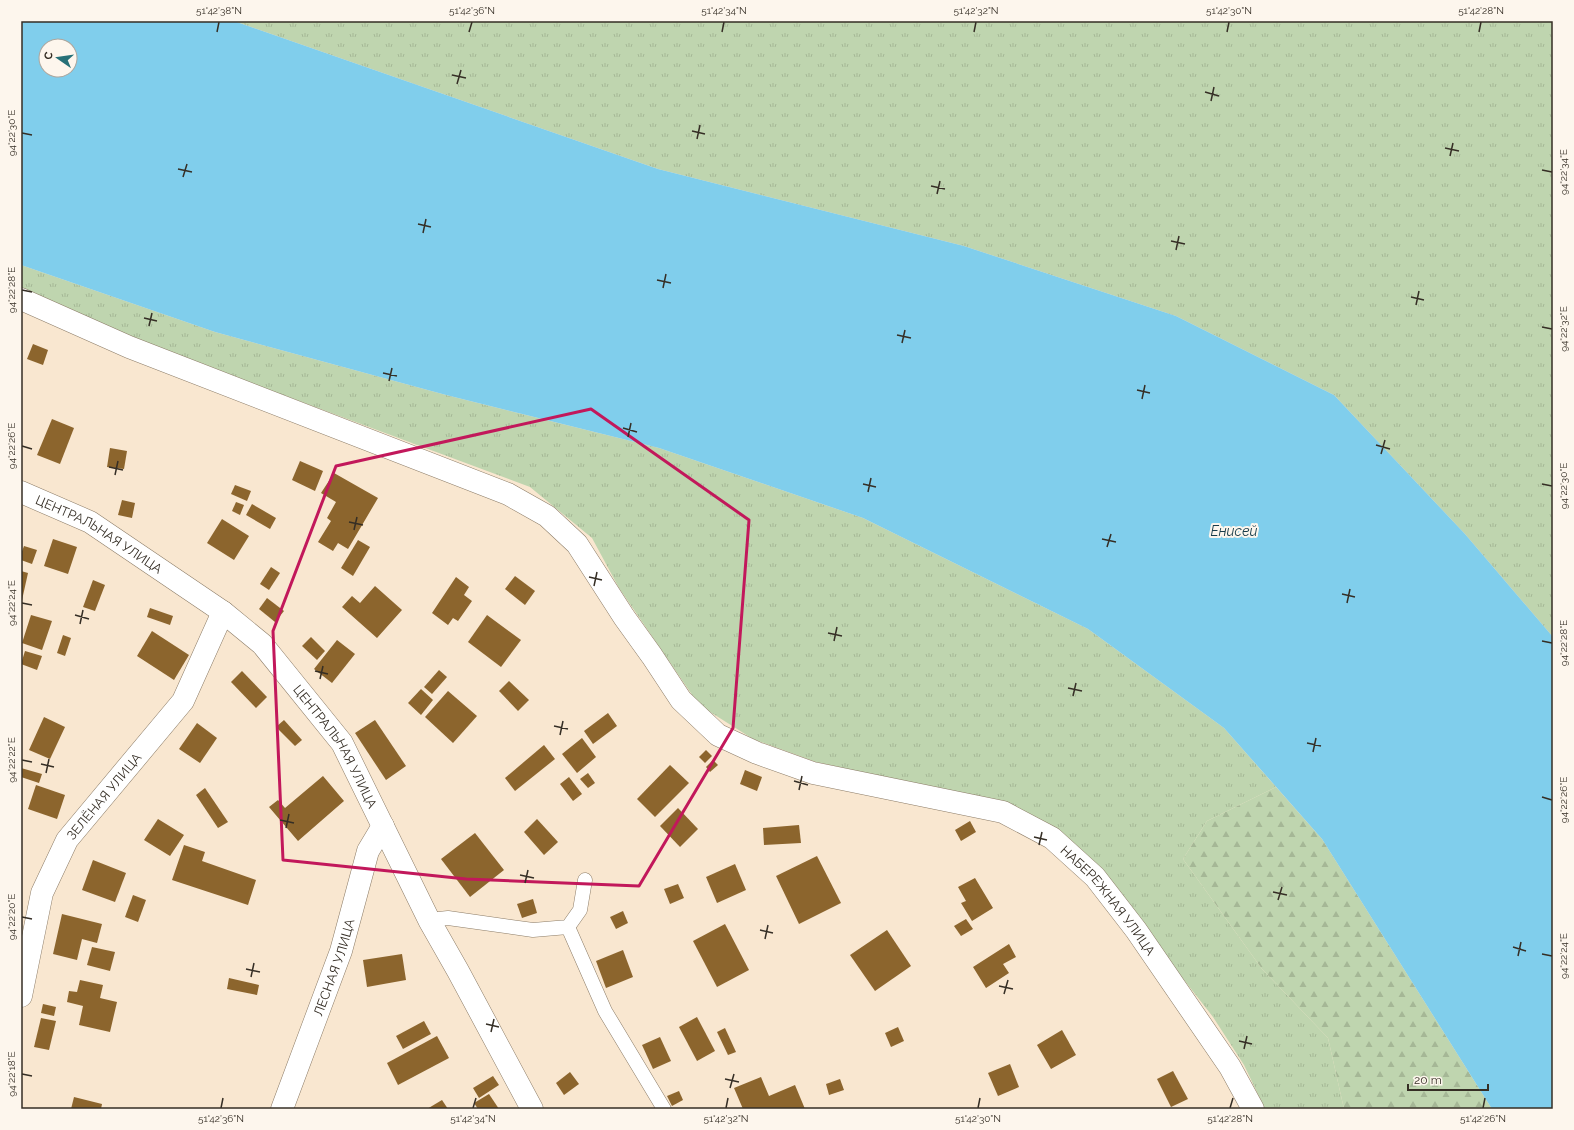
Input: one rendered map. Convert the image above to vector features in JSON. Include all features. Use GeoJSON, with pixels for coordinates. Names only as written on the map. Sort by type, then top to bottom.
{"type":"FeatureCollection","features":[{"type":"Feature","properties":{"kind":"street","name":"НАБЕРЕЖНАЯ УЛИЦА"},"geometry":{"type":"LineString","coordinates":[[21,299],[129,347],[508,494],[547,516],[577,544],[624,617],[681,700],[718,735],[757,753],[813,773],[1004,812],[1052,838],[1095,878],[1136,930],[1230,1067],[1252,1109]]}},
{"type":"Feature","properties":{"kind":"street","name":"ЦЕНТРАЛЬНАЯ УЛИЦА"},"geometry":{"type":"LineString","coordinates":[[21,492],[90,522],[223,612],[262,644],[342,743],[429,920],[458,970],[532,1109]]}},
{"type":"Feature","properties":{"kind":"street","name":"ЗЕЛЁНАЯ УЛИЦА"},"geometry":{"type":"LineString","coordinates":[[21,996],[42,893],[68,840],[183,701],[223,612]]}},
{"type":"Feature","properties":{"kind":"street","name":"ЛЕСНАЯ УЛИЦА"},"geometry":{"type":"LineString","coordinates":[[282,1109],[341,951],[368,851],[383,826]]}},
{"type":"Feature","properties":{"kind":"lane"},"geometry":{"type":"LineString","coordinates":[[429,920],[448,918],[533,930],[568,927],[580,910],[585,880]]}},
{"type":"Feature","properties":{"kind":"lane"},"geometry":{"type":"LineString","coordinates":[[568,927],[604,1011],[664,1109]]}},
{"type":"Feature","properties":{"kind":"highlighted area"},"geometry":{"type":"Polygon","coordinates":[[[591,409],[749,520],[733,728],[639,886],[466,879],[283,860],[273,631],[336,466],[591,409]]]}},
{"type":"Feature","properties":{"kind":"green space"},"geometry":{"type":"Polygon","coordinates":[[[234,21],[1553,21],[1553,637],[1465,534],[1334,395],[1176,316],[964,246],[658,169],[234,21]]]}},
{"type":"Feature","properties":{"kind":"green space"},"geometry":{"type":"Polygon","coordinates":[[[21,265],[215,332],[446,395],[659,448],[863,518],[1088,629],[1224,728],[1276,787],[1207,821],[1183,859],[1262,969],[1328,1038],[1344,1109],[1265,1109],[1244,1065],[1213,1017],[1105,879],[975,797],[816,762],[753,739],[699,705],[619,588],[592,538],[530,487],[119,334],[21,289],[21,265]]]}},
{"type":"Feature","properties":{"kind":"green space"},"geometry":{"type":"Polygon","coordinates":[[[1276,787],[1322,839],[1492,1109],[1344,1109],[1328,1038],[1262,969],[1183,859],[1207,821],[1276,787]]]}},
{"type":"Feature","properties":{"kind":"water","name":"Енисей"},"geometry":{"type":"Polygon","coordinates":[[[21,21],[234,21],[658,169],[964,246],[1176,316],[1334,395],[1465,534],[1553,637],[1553,1109],[1492,1109],[1322,839],[1224,728],[1088,629],[863,518],[659,448],[446,395],[215,332],[21,265],[21,21]]]}},
{"type":"Feature","properties":{"kind":"building"},"geometry":{"type":"Polygon","coordinates":[[[33,344],[48,350],[43,365],[27,359],[33,344]]]}},
{"type":"Feature","properties":{"kind":"building"},"geometry":{"type":"Polygon","coordinates":[[[52,419],[74,428],[60,464],[37,455],[52,419]]]}},
{"type":"Feature","properties":{"kind":"building"},"geometry":{"type":"Polygon","coordinates":[[[110,448],[127,451],[124,469],[107,467],[110,448]]]}},
{"type":"Feature","properties":{"kind":"building"},"geometry":{"type":"Polygon","coordinates":[[[300,461],[323,471],[315,491],[292,480],[300,461]]]}},
{"type":"Feature","properties":{"kind":"building"},"geometry":{"type":"Polygon","coordinates":[[[334,473],[378,498],[348,549],[338,543],[333,551],[318,542],[331,521],[327,518],[336,502],[321,493],[334,473]]]}},
{"type":"Feature","properties":{"kind":"building"},"geometry":{"type":"Polygon","coordinates":[[[235,485],[251,491],[247,501],[231,494],[235,485]]]}},
{"type":"Feature","properties":{"kind":"building"},"geometry":{"type":"Polygon","coordinates":[[[122,500],[135,503],[132,518],[118,515],[122,500]]]}},
{"type":"Feature","properties":{"kind":"building"},"geometry":{"type":"Polygon","coordinates":[[[236,502],[244,505],[240,515],[232,511],[236,502]]]}},
{"type":"Feature","properties":{"kind":"building"},"geometry":{"type":"Polygon","coordinates":[[[252,504],[276,518],[270,529],[246,515],[252,504]]]}},
{"type":"Feature","properties":{"kind":"building"},"geometry":{"type":"Polygon","coordinates":[[[222,519],[249,536],[234,560],[207,543],[222,519]]]}},
{"type":"Feature","properties":{"kind":"building"},"geometry":{"type":"Polygon","coordinates":[[[53,539],[77,547],[68,574],[44,566],[53,539]]]}},
{"type":"Feature","properties":{"kind":"building"},"geometry":{"type":"Polygon","coordinates":[[[358,540],[370,547],[353,576],[341,568],[358,540]]]}},
{"type":"Feature","properties":{"kind":"building"},"geometry":{"type":"Polygon","coordinates":[[[24,546],[37,550],[32,564],[21,560],[21,554],[24,546]]]}},
{"type":"Feature","properties":{"kind":"building"},"geometry":{"type":"Polygon","coordinates":[[[271,567],[280,573],[269,590],[260,584],[271,567]]]}},
{"type":"Feature","properties":{"kind":"building"},"geometry":{"type":"Polygon","coordinates":[[[21,571],[28,573],[22,600],[21,600],[21,571]]]}},
{"type":"Feature","properties":{"kind":"building"},"geometry":{"type":"Polygon","coordinates":[[[515,576],[535,591],[525,605],[505,589],[515,576]]]}},
{"type":"Feature","properties":{"kind":"building"},"geometry":{"type":"Polygon","coordinates":[[[456,577],[469,587],[464,595],[472,601],[458,621],[453,618],[448,625],[432,613],[456,577]]]}},
{"type":"Feature","properties":{"kind":"building"},"geometry":{"type":"Polygon","coordinates":[[[93,580],[105,585],[95,611],[83,607],[93,580]]]}},
{"type":"Feature","properties":{"kind":"building"},"geometry":{"type":"Polygon","coordinates":[[[375,586],[402,610],[377,638],[342,607],[352,596],[360,603],[375,586]]]}},
{"type":"Feature","properties":{"kind":"building"},"geometry":{"type":"Polygon","coordinates":[[[267,598],[284,611],[275,622],[259,609],[267,598]]]}},
{"type":"Feature","properties":{"kind":"building"},"geometry":{"type":"Polygon","coordinates":[[[150,608],[173,616],[170,625],[147,617],[150,608]]]}},
{"type":"Feature","properties":{"kind":"building"},"geometry":{"type":"Polygon","coordinates":[[[31,615],[52,621],[42,650],[22,643],[31,615]]]}},
{"type":"Feature","properties":{"kind":"building"},"geometry":{"type":"Polygon","coordinates":[[[487,615],[521,640],[501,667],[468,642],[487,615]]]}},
{"type":"Feature","properties":{"kind":"building"},"geometry":{"type":"Polygon","coordinates":[[[152,631],[189,655],[174,680],[137,656],[152,631]]]}},
{"type":"Feature","properties":{"kind":"building"},"geometry":{"type":"Polygon","coordinates":[[[63,635],[71,638],[65,656],[57,653],[63,635]]]}},
{"type":"Feature","properties":{"kind":"building"},"geometry":{"type":"Polygon","coordinates":[[[311,637],[325,651],[317,660],[302,646],[311,637]]]}},
{"type":"Feature","properties":{"kind":"building"},"geometry":{"type":"Polygon","coordinates":[[[337,640],[355,654],[332,683],[314,669],[337,640]]]}},
{"type":"Feature","properties":{"kind":"building"},"geometry":{"type":"Polygon","coordinates":[[[25,651],[42,656],[37,670],[21,664],[25,651]]]}},
{"type":"Feature","properties":{"kind":"building"},"geometry":{"type":"Polygon","coordinates":[[[439,670],[447,677],[432,694],[424,687],[439,670]]]}},
{"type":"Feature","properties":{"kind":"building"},"geometry":{"type":"Polygon","coordinates":[[[242,671],[267,697],[256,708],[231,682],[242,671]]]}},
{"type":"Feature","properties":{"kind":"building"},"geometry":{"type":"Polygon","coordinates":[[[509,681],[529,700],[518,711],[499,691],[509,681]]]}},
{"type":"Feature","properties":{"kind":"building"},"geometry":{"type":"Polygon","coordinates":[[[421,689],[433,700],[421,715],[408,703],[421,689]]]}},
{"type":"Feature","properties":{"kind":"building"},"geometry":{"type":"Polygon","coordinates":[[[448,691],[477,716],[453,743],[425,717],[448,691]]]}},
{"type":"Feature","properties":{"kind":"building"},"geometry":{"type":"Polygon","coordinates":[[[608,713],[617,726],[593,744],[584,731],[608,713]]]}},
{"type":"Feature","properties":{"kind":"building"},"geometry":{"type":"Polygon","coordinates":[[[44,717],[65,727],[50,759],[29,750],[44,717]]]}},
{"type":"Feature","properties":{"kind":"building"},"geometry":{"type":"Polygon","coordinates":[[[284,720],[302,740],[295,746],[276,727],[284,720]]]}},
{"type":"Feature","properties":{"kind":"building"},"geometry":{"type":"Polygon","coordinates":[[[375,720],[406,766],[386,780],[355,733],[375,720]]]}},
{"type":"Feature","properties":{"kind":"building"},"geometry":{"type":"Polygon","coordinates":[[[197,723],[217,738],[200,763],[179,749],[197,723]]]}},
{"type":"Feature","properties":{"kind":"building"},"geometry":{"type":"Polygon","coordinates":[[[582,738],[596,757],[577,773],[562,754],[582,738]]]}},
{"type":"Feature","properties":{"kind":"building"},"geometry":{"type":"Polygon","coordinates":[[[544,745],[555,759],[515,791],[505,778],[544,745]]]}},
{"type":"Feature","properties":{"kind":"building"},"geometry":{"type":"Polygon","coordinates":[[[706,750],[712,756],[705,763],[699,757],[706,750]]]}},
{"type":"Feature","properties":{"kind":"building"},"geometry":{"type":"Polygon","coordinates":[[[713,760],[718,765],[710,772],[706,767],[713,760]]]}},
{"type":"Feature","properties":{"kind":"building"},"geometry":{"type":"Polygon","coordinates":[[[670,765],[689,783],[655,817],[637,799],[670,765]]]}},
{"type":"Feature","properties":{"kind":"building"},"geometry":{"type":"Polygon","coordinates":[[[21,768],[42,774],[39,783],[21,777],[21,768]]]}},
{"type":"Feature","properties":{"kind":"building"},"geometry":{"type":"Polygon","coordinates":[[[745,770],[762,777],[757,791],[740,784],[745,770]]]}},
{"type":"Feature","properties":{"kind":"building"},"geometry":{"type":"Polygon","coordinates":[[[588,773],[595,783],[588,788],[580,779],[588,773]]]}},
{"type":"Feature","properties":{"kind":"building"},"geometry":{"type":"Polygon","coordinates":[[[323,776],[344,801],[298,841],[269,807],[278,800],[285,808],[323,776]]]}},
{"type":"Feature","properties":{"kind":"building"},"geometry":{"type":"Polygon","coordinates":[[[569,777],[582,794],[573,801],[560,784],[569,777]]]}},
{"type":"Feature","properties":{"kind":"building"},"geometry":{"type":"Polygon","coordinates":[[[36,785],[65,795],[57,819],[28,809],[36,785]]]}},
{"type":"Feature","properties":{"kind":"building"},"geometry":{"type":"Polygon","coordinates":[[[205,788],[228,822],[218,828],[196,795],[205,788]]]}},
{"type":"Feature","properties":{"kind":"building"},"geometry":{"type":"Polygon","coordinates":[[[678,808],[698,829],[680,847],[660,826],[678,808]]]}},
{"type":"Feature","properties":{"kind":"building"},"geometry":{"type":"Polygon","coordinates":[[[158,819],[184,835],[170,856],[144,840],[158,819]]]}},
{"type":"Feature","properties":{"kind":"building"},"geometry":{"type":"Polygon","coordinates":[[[537,819],[558,842],[544,855],[524,832],[537,819]]]}},
{"type":"Feature","properties":{"kind":"building"},"geometry":{"type":"Polygon","coordinates":[[[970,821],[976,832],[961,841],[955,830],[970,821]]]}},
{"type":"Feature","properties":{"kind":"building"},"geometry":{"type":"Polygon","coordinates":[[[799,825],[801,843],[764,845],[763,828],[799,825]]]}},
{"type":"Feature","properties":{"kind":"building"},"geometry":{"type":"Polygon","coordinates":[[[475,833],[504,870],[470,897],[441,859],[475,833]]]}},
{"type":"Feature","properties":{"kind":"building"},"geometry":{"type":"Polygon","coordinates":[[[184,845],[205,852],[202,861],[256,880],[248,905],[172,880],[184,845]]]}},
{"type":"Feature","properties":{"kind":"building"},"geometry":{"type":"Polygon","coordinates":[[[817,856],[841,903],[799,924],[776,876],[817,856]]]}},
{"type":"Feature","properties":{"kind":"building"},"geometry":{"type":"Polygon","coordinates":[[[93,860],[126,873],[115,902],[82,890],[93,860]]]}},
{"type":"Feature","properties":{"kind":"building"},"geometry":{"type":"Polygon","coordinates":[[[735,864],[746,890],[717,903],[706,877],[735,864]]]}},
{"type":"Feature","properties":{"kind":"building"},"geometry":{"type":"Polygon","coordinates":[[[975,878],[993,908],[972,921],[961,903],[966,901],[958,887],[975,878]]]}},
{"type":"Feature","properties":{"kind":"building"},"geometry":{"type":"Polygon","coordinates":[[[678,884],[684,898],[670,904],[664,889],[678,884]]]}},
{"type":"Feature","properties":{"kind":"building"},"geometry":{"type":"Polygon","coordinates":[[[133,895],[146,900],[138,922],[125,917],[133,895]]]}},
{"type":"Feature","properties":{"kind":"building"},"geometry":{"type":"Polygon","coordinates":[[[533,899],[537,913],[522,918],[517,904],[533,899]]]}},
{"type":"Feature","properties":{"kind":"building"},"geometry":{"type":"Polygon","coordinates":[[[623,911],[628,923],[616,929],[610,917],[623,911]]]}},
{"type":"Feature","properties":{"kind":"building"},"geometry":{"type":"Polygon","coordinates":[[[62,914],[102,924],[97,943],[82,939],[77,960],[53,954],[62,914]]]}},
{"type":"Feature","properties":{"kind":"building"},"geometry":{"type":"Polygon","coordinates":[[[966,919],[973,929],[961,936],[954,926],[966,919]]]}},
{"type":"Feature","properties":{"kind":"building"},"geometry":{"type":"Polygon","coordinates":[[[725,924],[749,970],[717,987],[693,941],[725,924]]]}},
{"type":"Feature","properties":{"kind":"building"},"geometry":{"type":"Polygon","coordinates":[[[887,930],[911,966],[875,991],[850,955],[887,930]]]}},
{"type":"Feature","properties":{"kind":"building"},"geometry":{"type":"Polygon","coordinates":[[[1009,944],[1016,957],[1003,964],[1009,973],[986,988],[973,967],[1009,944]]]}},
{"type":"Feature","properties":{"kind":"building"},"geometry":{"type":"Polygon","coordinates":[[[92,947],[115,952],[110,971],[87,965],[92,947]]]}},
{"type":"Feature","properties":{"kind":"building"},"geometry":{"type":"Polygon","coordinates":[[[623,950],[633,977],[606,988],[596,961],[623,950]]]}},
{"type":"Feature","properties":{"kind":"building"},"geometry":{"type":"Polygon","coordinates":[[[402,954],[406,980],[367,987],[363,960],[402,954]]]}},
{"type":"Feature","properties":{"kind":"building"},"geometry":{"type":"Polygon","coordinates":[[[229,978],[259,985],[257,995],[227,989],[229,978]]]}},
{"type":"Feature","properties":{"kind":"building"},"geometry":{"type":"Polygon","coordinates":[[[80,980],[103,985],[100,998],[117,1002],[110,1032],[79,1025],[83,1006],[67,1002],[69,991],[77,992],[80,980]]]}},
{"type":"Feature","properties":{"kind":"building"},"geometry":{"type":"Polygon","coordinates":[[[43,1004],[56,1007],[54,1016],[41,1013],[43,1004]]]}},
{"type":"Feature","properties":{"kind":"building"},"geometry":{"type":"Polygon","coordinates":[[[697,1017],[715,1051],[697,1061],[679,1027],[697,1017]]]}},
{"type":"Feature","properties":{"kind":"building"},"geometry":{"type":"Polygon","coordinates":[[[41,1018],[56,1021],[49,1050],[34,1047],[41,1018]]]}},
{"type":"Feature","properties":{"kind":"building"},"geometry":{"type":"Polygon","coordinates":[[[424,1021],[431,1034],[403,1049],[396,1036],[424,1021]]]}},
{"type":"Feature","properties":{"kind":"building"},"geometry":{"type":"Polygon","coordinates":[[[898,1027],[904,1041],[891,1047],[885,1033],[898,1027]]]}},
{"type":"Feature","properties":{"kind":"building"},"geometry":{"type":"Polygon","coordinates":[[[725,1028],[736,1052],[728,1055],[717,1032],[725,1028]]]}},
{"type":"Feature","properties":{"kind":"building"},"geometry":{"type":"Polygon","coordinates":[[[1062,1030],[1076,1055],[1051,1069],[1037,1045],[1062,1030]]]}},
{"type":"Feature","properties":{"kind":"building"},"geometry":{"type":"Polygon","coordinates":[[[437,1036],[449,1058],[398,1085],[387,1063],[437,1036]]]}},
{"type":"Feature","properties":{"kind":"building"},"geometry":{"type":"Polygon","coordinates":[[[660,1037],[671,1061],[653,1069],[642,1045],[660,1037]]]}},
{"type":"Feature","properties":{"kind":"building"},"geometry":{"type":"Polygon","coordinates":[[[1010,1064],[1019,1087],[998,1096],[988,1073],[1010,1064]]]}},
{"type":"Feature","properties":{"kind":"building"},"geometry":{"type":"Polygon","coordinates":[[[1173,1071],[1188,1099],[1171,1107],[1157,1079],[1173,1071]]]}},
{"type":"Feature","properties":{"kind":"building"},"geometry":{"type":"Polygon","coordinates":[[[570,1072],[579,1084],[564,1095],[556,1083],[570,1072]]]}},
{"type":"Feature","properties":{"kind":"building"},"geometry":{"type":"Polygon","coordinates":[[[493,1076],[499,1085],[479,1098],[473,1088],[493,1076]]]}},
{"type":"Feature","properties":{"kind":"building"},"geometry":{"type":"Polygon","coordinates":[[[761,1077],[769,1096],[795,1085],[805,1109],[743,1109],[734,1088],[761,1077]]]}},
{"type":"Feature","properties":{"kind":"building"},"geometry":{"type":"Polygon","coordinates":[[[840,1079],[844,1090],[829,1095],[826,1084],[840,1079]]]}},
{"type":"Feature","properties":{"kind":"building"},"geometry":{"type":"Polygon","coordinates":[[[679,1091],[683,1100],[672,1106],[667,1096],[679,1091]]]}},
{"type":"Feature","properties":{"kind":"building"},"geometry":{"type":"Polygon","coordinates":[[[489,1094],[499,1109],[478,1109],[474,1103],[489,1094]]]}},
{"type":"Feature","properties":{"kind":"building"},"geometry":{"type":"Polygon","coordinates":[[[74,1097],[102,1104],[101,1109],[71,1109],[74,1097]]]}},
{"type":"Feature","properties":{"kind":"building"},"geometry":{"type":"Polygon","coordinates":[[[442,1100],[448,1109],[427,1109],[442,1100]]]}}]}
